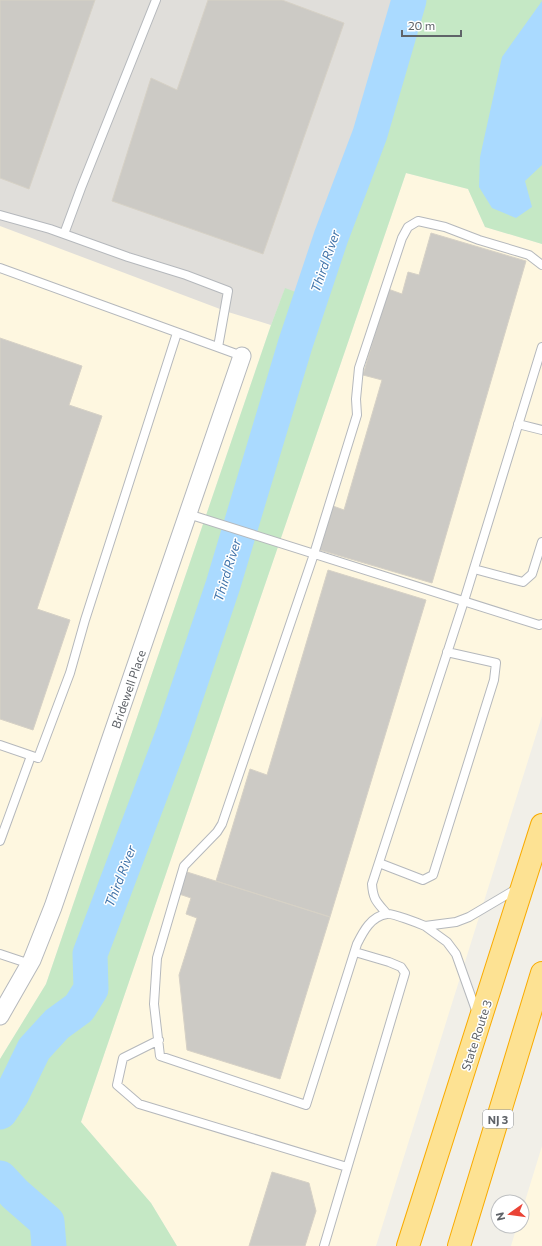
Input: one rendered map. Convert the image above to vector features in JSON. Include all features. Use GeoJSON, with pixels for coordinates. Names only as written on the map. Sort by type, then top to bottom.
{"type":"FeatureCollection","features":[{"type":"Feature","properties":{"kind":"highway","name":"State Route 3"},"geometry":{"type":"LineString","coordinates":[[408,1246],[542,825]]}},
{"type":"Feature","properties":{"kind":"highway","name":"NJ 3"},"geometry":{"type":"LineString","coordinates":[[459,1246],[540,982]]}},
{"type":"Feature","properties":{"kind":"highway"},"geometry":{"type":"LineString","coordinates":[[471,1246],[540,982]]}},
{"type":"Feature","properties":{"kind":"street","name":"Bridewell Place"},"geometry":{"type":"LineString","coordinates":[[0,1016],[30,964],[53,908],[242,356]]}},
{"type":"Feature","properties":{"kind":"lane"},"geometry":{"type":"LineString","coordinates":[[64,234],[156,0]]}},
{"type":"Feature","properties":{"kind":"lane"},"geometry":{"type":"LineString","coordinates":[[0,215],[64,234],[128,257],[186,275],[228,291],[218,347]]}},
{"type":"Feature","properties":{"kind":"lane"},"geometry":{"type":"LineString","coordinates":[[387,914],[377,918],[365,927],[355,952],[306,1105],[160,1056],[154,1004],[157,958],[184,866],[217,832],[222,824],[314,554],[357,415],[356,399],[359,368],[402,238],[408,227],[418,221],[445,227],[479,240],[529,255],[542,265]]}},
{"type":"Feature","properties":{"kind":"lane"},"geometry":{"type":"LineString","coordinates":[[0,268],[242,356]]}},
{"type":"Feature","properties":{"kind":"lane"},"geometry":{"type":"LineString","coordinates":[[0,745],[38,758],[70,673],[85,620],[177,333]]}},
{"type":"Feature","properties":{"kind":"lane"},"geometry":{"type":"LineString","coordinates":[[480,1022],[456,954],[447,942],[425,926],[387,914],[377,903],[373,895],[372,884],[474,570],[542,347]]}},
{"type":"Feature","properties":{"kind":"lane"},"geometry":{"type":"LineString","coordinates":[[518,424],[542,430]]}},
{"type":"Feature","properties":{"kind":"lane"},"geometry":{"type":"LineString","coordinates":[[188,514],[541,625]]}},
{"type":"Feature","properties":{"kind":"lane"},"geometry":{"type":"LineString","coordinates":[[474,570],[523,582],[532,574],[542,542]]}},
{"type":"Feature","properties":{"kind":"lane"},"geometry":{"type":"LineString","coordinates":[[379,863],[423,880],[434,875],[494,680],[496,663],[448,652]]}},
{"type":"Feature","properties":{"kind":"lane"},"geometry":{"type":"LineString","coordinates":[[0,841],[31,756]]}},
{"type":"Feature","properties":{"kind":"lane"},"geometry":{"type":"LineString","coordinates":[[425,926],[456,922],[469,917],[523,884]]}},
{"type":"Feature","properties":{"kind":"lane"},"geometry":{"type":"LineString","coordinates":[[324,1246],[405,973],[401,967],[390,962],[355,952]]}},
{"type":"Feature","properties":{"kind":"lane"},"geometry":{"type":"LineString","coordinates":[[0,954],[30,964]]}},
{"type":"Feature","properties":{"kind":"lane"},"geometry":{"type":"LineString","coordinates":[[159,1040],[123,1058],[117,1085],[139,1104],[347,1167]]}},
{"type":"Feature","properties":{"kind":"shaded area"},"geometry":{"type":"Polygon","coordinates":[[[0,0],[398,0],[300,295],[285,289],[271,325],[228,312],[0,226],[0,0]]]}},
{"type":"Feature","properties":{"kind":"shaded area"},"geometry":{"type":"Polygon","coordinates":[[[406,173],[468,189],[485,227],[542,244],[542,716],[376,1246],[177,1246],[151,1203],[81,1122],[406,173]]]}},
{"type":"Feature","properties":{"kind":"shaded area"},"geometry":{"type":"Polygon","coordinates":[[[0,225],[271,325],[46,984],[0,1059],[0,225]]]}},
{"type":"Feature","properties":{"kind":"shaded area"},"geometry":{"type":"Polygon","coordinates":[[[542,1146],[542,1246],[511,1246],[515,1234],[530,1234],[530,1194],[527,1194],[542,1146]]]}},
{"type":"Feature","properties":{"kind":"green space"},"geometry":{"type":"Polygon","coordinates":[[[398,0],[542,0],[542,244],[485,227],[468,189],[406,173],[81,1122],[151,1203],[177,1246],[0,1246],[0,1059],[46,984],[271,325],[285,288],[301,294],[398,0]]]}},
{"type":"Feature","properties":{"kind":"water"},"geometry":{"type":"Polygon","coordinates":[[[542,1],[542,165],[525,181],[532,207],[516,218],[492,208],[479,187],[480,157],[502,57],[542,1]]]}},
{"type":"Feature","properties":{"kind":"building"},"geometry":{"type":"Polygon","coordinates":[[[0,0],[95,0],[29,189],[0,178],[0,0]]]}},
{"type":"Feature","properties":{"kind":"building"},"geometry":{"type":"Polygon","coordinates":[[[208,0],[282,0],[344,23],[263,254],[112,201],[151,78],[177,90],[208,0]]]}},
{"type":"Feature","properties":{"kind":"building"},"geometry":{"type":"Polygon","coordinates":[[[431,233],[526,261],[432,583],[320,550],[333,506],[344,510],[382,380],[363,375],[388,289],[402,294],[408,272],[419,275],[431,233]]]}},
{"type":"Feature","properties":{"kind":"building"},"geometry":{"type":"Polygon","coordinates":[[[0,338],[82,366],[69,405],[102,416],[37,609],[70,620],[33,730],[0,719],[0,338]]]}},
{"type":"Feature","properties":{"kind":"building"},"geometry":{"type":"Polygon","coordinates":[[[328,570],[426,600],[330,917],[216,881],[250,769],[267,775],[328,570]]]}},
{"type":"Feature","properties":{"kind":"building"},"geometry":{"type":"Polygon","coordinates":[[[187,872],[330,917],[280,1079],[187,1050],[179,975],[197,918],[186,914],[191,898],[179,894],[187,872]]]}},
{"type":"Feature","properties":{"kind":"building"},"geometry":{"type":"Polygon","coordinates":[[[272,1172],[309,1183],[316,1211],[305,1246],[249,1246],[272,1172]]]}},
{"type":"Feature","properties":{"kind":"waterway","name":"Third River"},"geometry":{"type":"LineString","coordinates":[[0,1112],[12,1094],[34,1049],[57,1024],[79,1008],[91,989],[90,954],[173,734],[223,585],[295,345],[331,237],[370,134],[409,0]]}},
{"type":"Feature","properties":{"kind":"waterway","name":"Third River"},"geometry":{"type":"LineString","coordinates":[[0,1178],[15,1194],[47,1222],[49,1246]]}}]}
